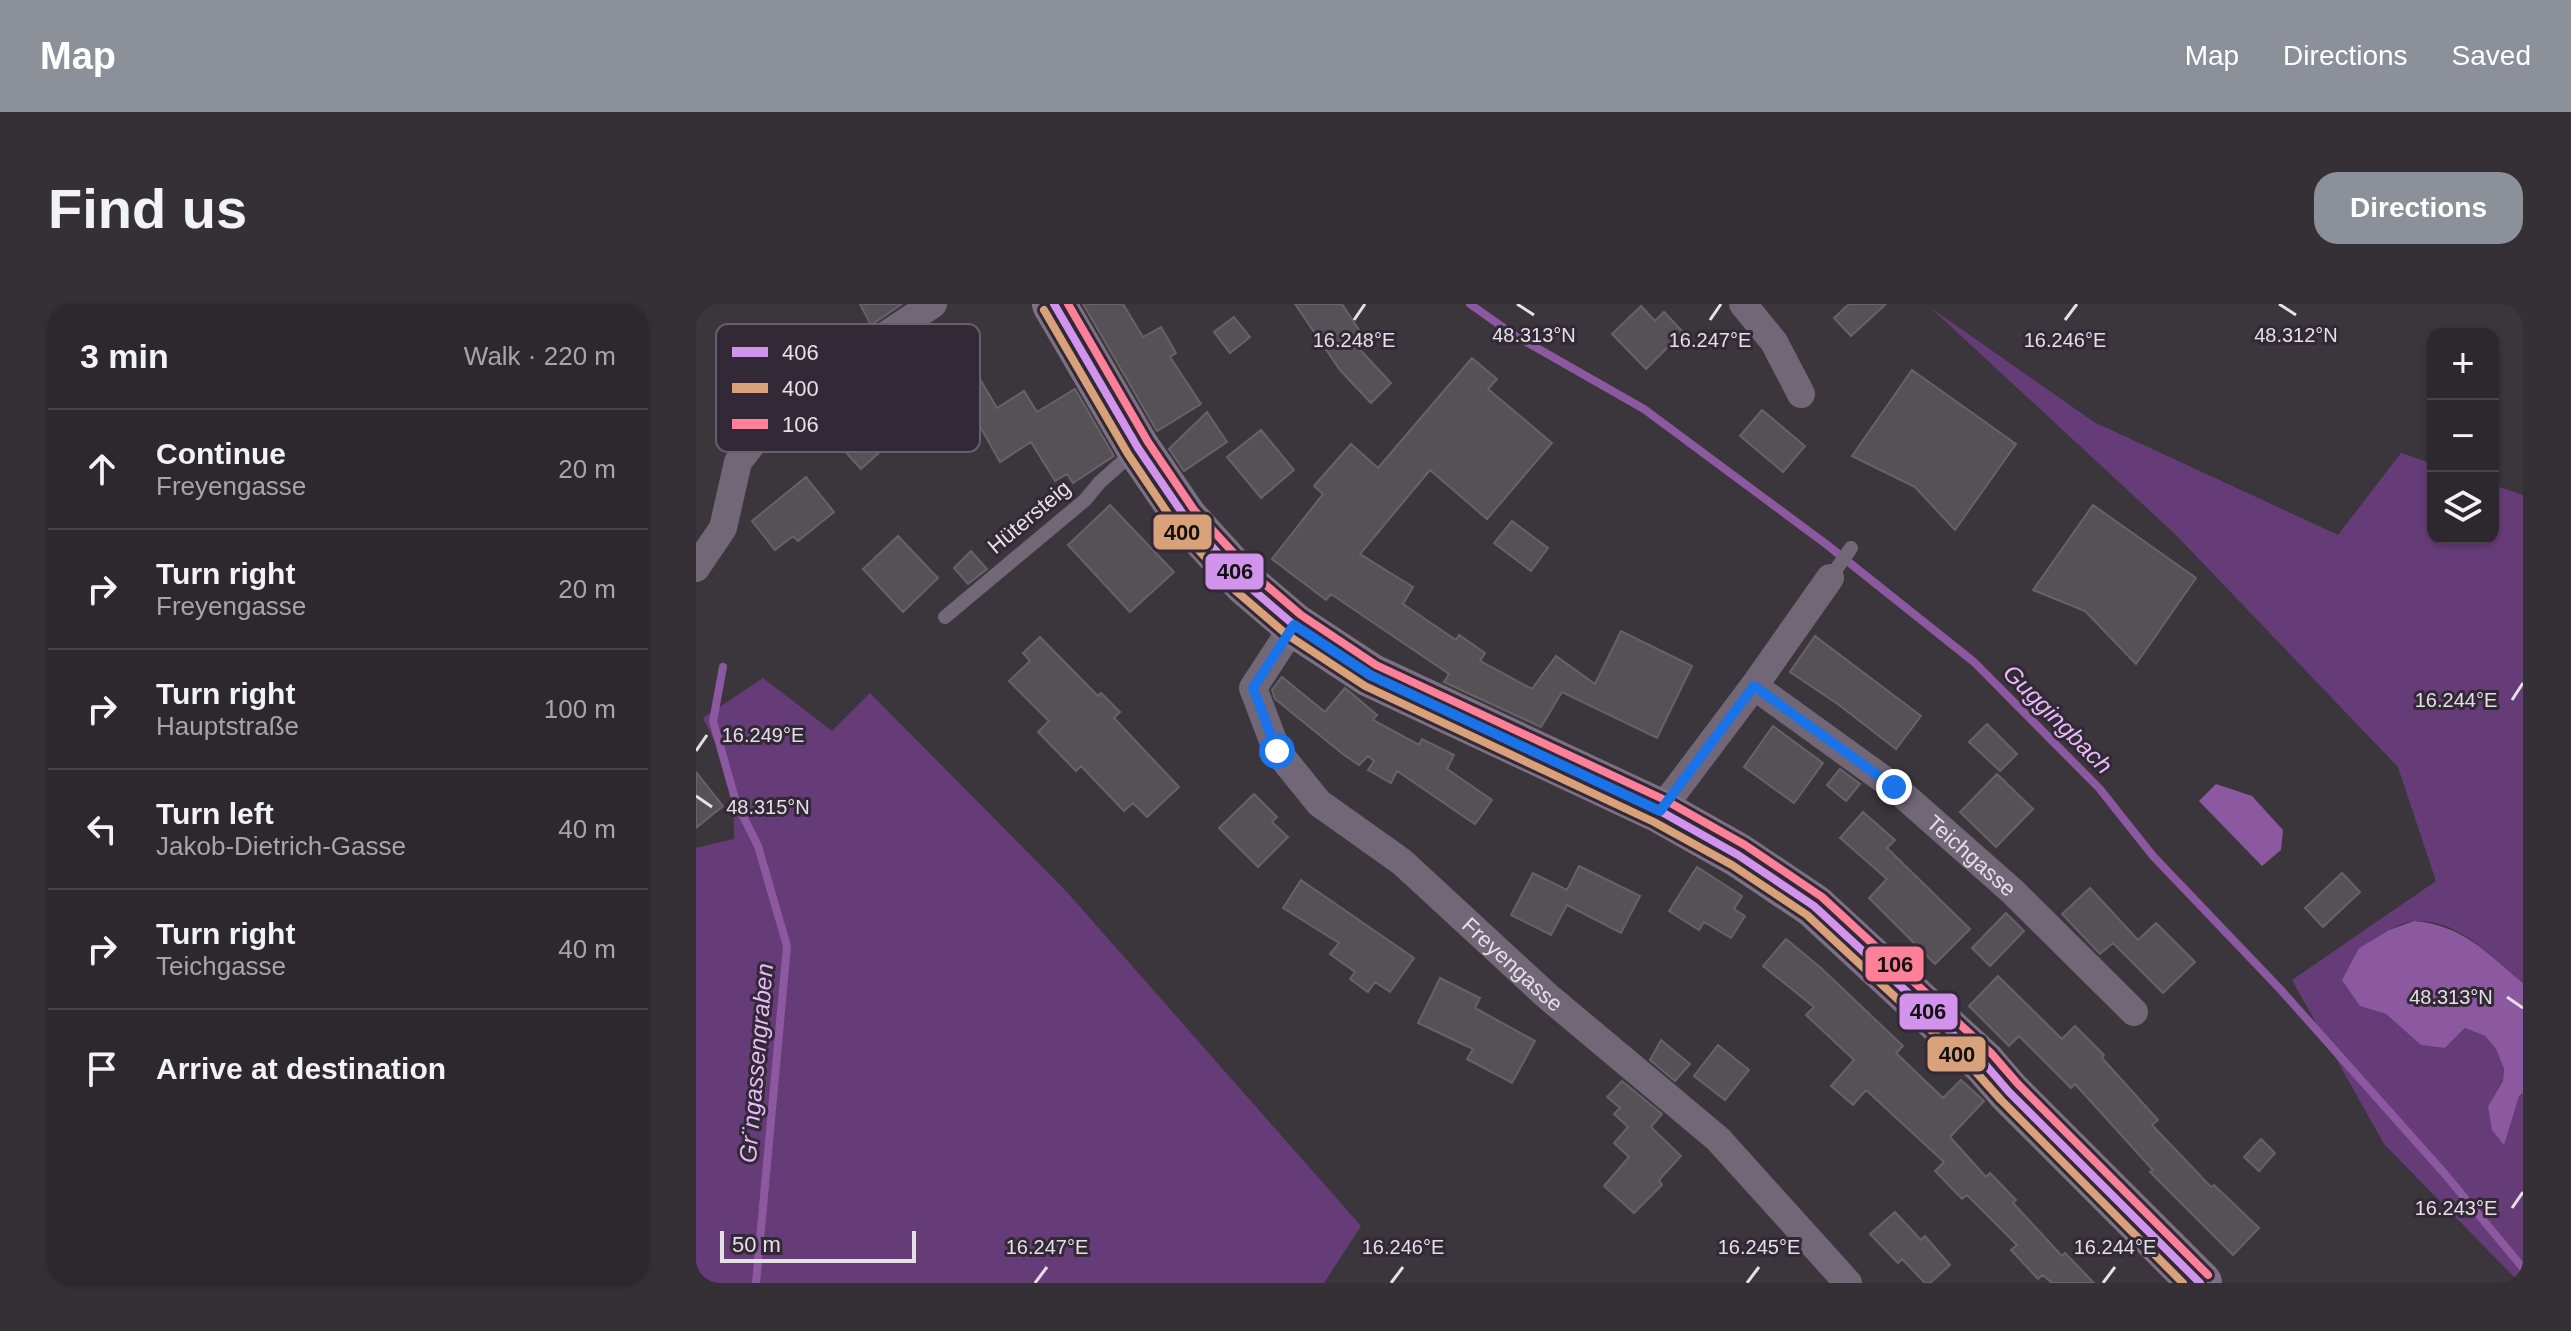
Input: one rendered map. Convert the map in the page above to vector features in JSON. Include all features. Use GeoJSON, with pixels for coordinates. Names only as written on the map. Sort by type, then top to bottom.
{"type":"FeatureCollection","features":[{"type":"Feature","properties":{"kind":"main road"},"geometry":{"type":"LineString","coordinates":[[1054,304],[1138,448],[1185,517],[1245,583],[1294,625],[1370,675],[1660,811],[1738,855],[1814,906],[1984,1063],[2200,1283]]}},
{"type":"Feature","properties":{"kind":"street"},"geometry":{"type":"LineString","coordinates":[[903,324],[933,304]]}},
{"type":"Feature","properties":{"kind":"street"},"geometry":{"type":"LineString","coordinates":[[1743,304],[1774,342],[1801,394]]}},
{"type":"Feature","properties":{"kind":"street"},"geometry":{"type":"LineString","coordinates":[[696,568],[723,528],[738,462],[746,452]]}},
{"type":"Feature","properties":{"kind":"street"},"geometry":{"type":"LineString","coordinates":[[1660,811],[1830,578]]}},
{"type":"Feature","properties":{"kind":"street","name":"Freyengasse"},"geometry":{"type":"LineString","coordinates":[[1294,625],[1253,688],[1277,751],[1319,803],[1402,862],[1546,995],[1718,1139],[1848,1283]]}},
{"type":"Feature","properties":{"kind":"street","name":"Teichgasse"},"geometry":{"type":"LineString","coordinates":[[1754,686],[1894,787],[2012,891],[2134,1012]]}},
{"type":"Feature","properties":{"kind":"lane","name":"Hütersteig"},"geometry":{"type":"LineString","coordinates":[[945,617],[1085,500],[1138,448]]}},
{"type":"Feature","properties":{"kind":"lane"},"geometry":{"type":"LineString","coordinates":[[1830,578],[1851,548]]}},
{"type":"Feature","properties":{"kind":"shaded area"},"geometry":{"type":"Polygon","coordinates":[[[1931,308],[2094,422],[2338,535],[2401,453],[2427,462],[2427,544],[2499,544],[2499,487],[2523,495],[2523,983],[2461,933],[2432,922],[2401,924],[2359,948],[2360,1006],[2386,1014],[2421,1045],[2445,1048],[2465,1028],[2485,1036],[2496,1049],[2504,1069],[2503,1080],[2488,1106],[2503,1144],[2519,1096],[2523,1093],[2523,1283],[2384,1144],[2292,980],[2436,881],[2398,767],[2175,534],[1931,308]]]}},
{"type":"Feature","properties":{"kind":"shaded area"},"geometry":{"type":"Polygon","coordinates":[[[763,678],[832,731],[870,693],[1066,891],[1361,1226],[1324,1283],[696,1283],[696,848],[734,839],[733,779],[703,718],[763,678]]]}},
{"type":"Feature","properties":{"kind":"shaded area"},"geometry":{"type":"Polygon","coordinates":[[[2216,784],[2252,796],[2283,830],[2281,850],[2262,866],[2199,801],[2216,784]]]}},
{"type":"Feature","properties":{"kind":"shaded area"},"geometry":{"type":"Polygon","coordinates":[[[2414,921],[2461,934],[2523,983],[2523,1093],[2519,1096],[2504,1145],[2492,1130],[2488,1106],[2503,1081],[2504,1069],[2496,1049],[2485,1036],[2465,1028],[2445,1048],[2421,1045],[2386,1014],[2360,1006],[2342,980],[2359,948],[2389,930],[2414,921]]]}},
{"type":"Feature","properties":{"kind":"building"},"geometry":{"type":"Polygon","coordinates":[[[860,304],[902,304],[872,324],[860,304]]]}},
{"type":"Feature","properties":{"kind":"building"},"geometry":{"type":"Polygon","coordinates":[[[1083,304],[1123,304],[1143,337],[1161,327],[1176,353],[1170,357],[1201,404],[1157,431],[1083,304]]]}},
{"type":"Feature","properties":{"kind":"building"},"geometry":{"type":"Polygon","coordinates":[[[1295,304],[1342,304],[1361,333],[1351,340],[1391,383],[1371,403],[1340,370],[1295,304]]]}},
{"type":"Feature","properties":{"kind":"building"},"geometry":{"type":"Polygon","coordinates":[[[1849,304],[1886,304],[1851,336],[1834,318],[1849,304]]]}},
{"type":"Feature","properties":{"kind":"building"},"geometry":{"type":"Polygon","coordinates":[[[1641,306],[1655,321],[1664,312],[1683,332],[1646,369],[1612,334],[1641,306]]]}},
{"type":"Feature","properties":{"kind":"building"},"geometry":{"type":"Polygon","coordinates":[[[1234,317],[1250,337],[1230,353],[1214,332],[1234,317]]]}},
{"type":"Feature","properties":{"kind":"building"},"geometry":{"type":"Polygon","coordinates":[[[1472,358],[1497,379],[1488,389],[1552,443],[1487,519],[1430,470],[1360,554],[1413,587],[1403,604],[1456,640],[1459,635],[1485,653],[1480,661],[1532,689],[1556,656],[1595,684],[1621,631],[1692,666],[1657,738],[1562,692],[1541,727],[1444,682],[1449,674],[1331,594],[1326,600],[1272,559],[1323,494],[1314,486],[1351,444],[1378,468],[1472,358]]]}},
{"type":"Feature","properties":{"kind":"building"},"geometry":{"type":"Polygon","coordinates":[[[1912,370],[2016,444],[1955,530],[1915,487],[1852,456],[1912,370]]]}},
{"type":"Feature","properties":{"kind":"building"},"geometry":{"type":"Polygon","coordinates":[[[980,379],[997,408],[1024,391],[1037,412],[1075,389],[1114,456],[1073,483],[1067,474],[1055,481],[1031,442],[1000,462],[980,426],[980,379]]]}},
{"type":"Feature","properties":{"kind":"building"},"geometry":{"type":"Polygon","coordinates":[[[1762,410],[1805,446],[1783,472],[1740,436],[1762,410]]]}},
{"type":"Feature","properties":{"kind":"building"},"geometry":{"type":"Polygon","coordinates":[[[1207,412],[1227,442],[1184,471],[1169,449],[1207,412]]]}},
{"type":"Feature","properties":{"kind":"building"},"geometry":{"type":"Polygon","coordinates":[[[1261,430],[1294,470],[1261,498],[1227,457],[1261,430]]]}},
{"type":"Feature","properties":{"kind":"building"},"geometry":{"type":"Polygon","coordinates":[[[846,452],[880,452],[861,469],[846,452]]]}},
{"type":"Feature","properties":{"kind":"building"},"geometry":{"type":"Polygon","coordinates":[[[806,477],[834,512],[798,541],[793,536],[775,550],[752,521],[806,477]]]}},
{"type":"Feature","properties":{"kind":"building"},"geometry":{"type":"Polygon","coordinates":[[[1110,505],[1174,572],[1130,612],[1068,545],[1110,505]]]}},
{"type":"Feature","properties":{"kind":"building"},"geometry":{"type":"Polygon","coordinates":[[[2093,505],[2196,578],[2136,664],[2085,611],[2033,590],[2093,505]]]}},
{"type":"Feature","properties":{"kind":"building"},"geometry":{"type":"Polygon","coordinates":[[[1512,521],[1548,548],[1531,571],[1494,543],[1512,521]]]}},
{"type":"Feature","properties":{"kind":"building"},"geometry":{"type":"Polygon","coordinates":[[[898,536],[938,578],[903,612],[863,569],[898,536]]]}},
{"type":"Feature","properties":{"kind":"building"},"geometry":{"type":"Polygon","coordinates":[[[971,551],[987,569],[968,584],[954,568],[971,551]]]}},
{"type":"Feature","properties":{"kind":"building"},"geometry":{"type":"Polygon","coordinates":[[[1815,636],[1921,716],[1896,749],[1790,672],[1815,636]]]}},
{"type":"Feature","properties":{"kind":"building"},"geometry":{"type":"Polygon","coordinates":[[[1040,637],[1098,696],[1101,693],[1120,712],[1114,718],[1179,787],[1147,817],[1133,803],[1124,811],[1081,766],[1076,771],[1038,732],[1049,721],[1009,681],[1030,661],[1023,653],[1040,637]]]}},
{"type":"Feature","properties":{"kind":"building"},"geometry":{"type":"Polygon","coordinates":[[[1282,677],[1325,712],[1345,688],[1377,715],[1373,720],[1419,745],[1422,739],[1454,755],[1447,769],[1492,800],[1475,824],[1397,771],[1391,783],[1368,770],[1374,761],[1368,756],[1359,765],[1275,699],[1272,690],[1282,677]]]}},
{"type":"Feature","properties":{"kind":"building"},"geometry":{"type":"Polygon","coordinates":[[[1987,724],[2017,754],[2000,771],[1969,742],[1987,724]]]}},
{"type":"Feature","properties":{"kind":"building"},"geometry":{"type":"Polygon","coordinates":[[[1773,726],[1823,763],[1794,803],[1744,767],[1773,726]]]}},
{"type":"Feature","properties":{"kind":"building"},"geometry":{"type":"Polygon","coordinates":[[[1840,769],[1860,784],[1846,801],[1827,785],[1840,769]]]}},
{"type":"Feature","properties":{"kind":"building"},"geometry":{"type":"Polygon","coordinates":[[[696,772],[723,806],[696,828],[696,772]]]}},
{"type":"Feature","properties":{"kind":"building"},"geometry":{"type":"Polygon","coordinates":[[[1997,774],[2033,809],[1996,847],[1960,812],[1997,774]]]}},
{"type":"Feature","properties":{"kind":"building"},"geometry":{"type":"Polygon","coordinates":[[[1254,794],[1277,817],[1272,822],[1288,837],[1258,867],[1219,828],[1254,794]]]}},
{"type":"Feature","properties":{"kind":"building"},"geometry":{"type":"Polygon","coordinates":[[[1863,812],[1895,840],[1887,848],[1970,929],[1935,964],[1869,898],[1887,879],[1840,838],[1863,812]]]}},
{"type":"Feature","properties":{"kind":"building"},"geometry":{"type":"Polygon","coordinates":[[[1579,866],[1640,896],[1621,933],[1567,905],[1551,935],[1511,915],[1533,873],[1567,890],[1579,866]]]}},
{"type":"Feature","properties":{"kind":"building"},"geometry":{"type":"Polygon","coordinates":[[[1697,867],[1742,896],[1734,909],[1745,916],[1731,938],[1704,922],[1699,930],[1669,911],[1697,867]]]}},
{"type":"Feature","properties":{"kind":"building"},"geometry":{"type":"Polygon","coordinates":[[[2342,873],[2360,892],[2323,927],[2305,908],[2342,873]]]}},
{"type":"Feature","properties":{"kind":"building"},"geometry":{"type":"Polygon","coordinates":[[[1301,880],[1414,958],[1390,992],[1375,982],[1368,992],[1350,979],[1355,972],[1330,954],[1339,943],[1283,908],[1301,880]]]}},
{"type":"Feature","properties":{"kind":"building"},"geometry":{"type":"Polygon","coordinates":[[[2090,888],[2138,940],[2156,923],[2195,962],[2163,993],[2113,943],[2100,954],[2062,914],[2090,888]]]}},
{"type":"Feature","properties":{"kind":"building"},"geometry":{"type":"Polygon","coordinates":[[[2006,913],[2024,931],[1990,966],[1972,948],[2006,913]]]}},
{"type":"Feature","properties":{"kind":"building"},"geometry":{"type":"Polygon","coordinates":[[[1786,939],[1903,1046],[1896,1053],[1943,1098],[1961,1080],[1984,1101],[1950,1137],[1986,1177],[1990,1173],[2016,1200],[2013,1203],[2062,1256],[2065,1253],[2094,1283],[2052,1283],[2043,1275],[2038,1279],[2011,1250],[2017,1245],[1967,1195],[1962,1199],[1935,1171],[1944,1162],[1866,1090],[1853,1105],[1831,1086],[1854,1060],[1806,1015],[1814,1007],[1763,966],[1786,939]]]}},
{"type":"Feature","properties":{"kind":"building"},"geometry":{"type":"Polygon","coordinates":[[[1998,976],[2062,1039],[2075,1026],[2104,1055],[2102,1058],[2158,1120],[2152,1125],[2211,1187],[2214,1185],[2259,1228],[2233,1255],[2150,1172],[2153,1170],[2075,1084],[2071,1088],[2019,1036],[2009,1046],[1969,1006],[1998,976]]]}},
{"type":"Feature","properties":{"kind":"building"},"geometry":{"type":"Polygon","coordinates":[[[1440,978],[1480,998],[1475,1008],[1535,1041],[1512,1083],[1467,1059],[1473,1049],[1418,1023],[1440,978]]]}},
{"type":"Feature","properties":{"kind":"building"},"geometry":{"type":"Polygon","coordinates":[[[1661,1040],[1690,1064],[1675,1081],[1650,1060],[1661,1040]]]}},
{"type":"Feature","properties":{"kind":"building"},"geometry":{"type":"Polygon","coordinates":[[[1718,1045],[1749,1070],[1725,1100],[1694,1076],[1718,1045]]]}},
{"type":"Feature","properties":{"kind":"building"},"geometry":{"type":"Polygon","coordinates":[[[1622,1081],[1662,1114],[1651,1127],[1681,1156],[1659,1180],[1662,1185],[1634,1213],[1604,1186],[1629,1157],[1614,1143],[1628,1127],[1614,1114],[1620,1108],[1607,1097],[1622,1081]]]}},
{"type":"Feature","properties":{"kind":"building"},"geometry":{"type":"Polygon","coordinates":[[[2261,1139],[2275,1153],[2259,1171],[2244,1157],[2261,1139]]]}},
{"type":"Feature","properties":{"kind":"building"},"geometry":{"type":"Polygon","coordinates":[[[1895,1212],[1921,1240],[1925,1236],[1950,1265],[1930,1283],[1925,1283],[1902,1259],[1898,1263],[1870,1234],[1895,1212]]]}},
{"type":"Feature","properties":{"kind":"waterway","name":"Guggingbach"},"geometry":{"type":"LineString","coordinates":[[1470,304],[1514,335],[1644,409],[1826,544],[1974,662],[2099,788],[2153,856],[2280,989],[2444,1173],[2523,1268]]}},
{"type":"Feature","properties":{"kind":"waterway","name":"Gr¨ngassengraben"},"geometry":{"type":"LineString","coordinates":[[723,667],[713,721],[736,802],[758,846],[787,946],[756,1283]]}},
{"type":"Feature","properties":{"kind":"transit line","name":"406"},"geometry":{"type":"LineString","coordinates":[[1054,304],[1138,448],[1185,517],[1245,583],[1294,625],[1370,675],[1660,811],[1738,855],[1814,906],[1984,1063],[2009,1092],[2200,1283]]}},
{"type":"Feature","properties":{"kind":"transit line","name":"106"},"geometry":{"type":"LineString","coordinates":[[1068,304],[1148,442],[1194,510],[1253,574],[1301,615],[1376,665],[1665,800],[1745,845],[1822,897],[1992,1054],[2208,1275]]}},
{"type":"Feature","properties":{"kind":"transit line","name":"400"},"geometry":{"type":"LineString","coordinates":[[1044,310],[1128,454],[1175,524],[1236,591],[1286,634],[1365,686],[1654,822],[1732,865],[1807,915],[1975,1071],[2183,1283]]}},
{"type":"Feature","properties":{"kind":"route"},"geometry":{"type":"LineString","coordinates":[[1277,751],[1253,688],[1294,625],[1370,675],[1660,811],[1754,686],[1894,787]]}}]}
